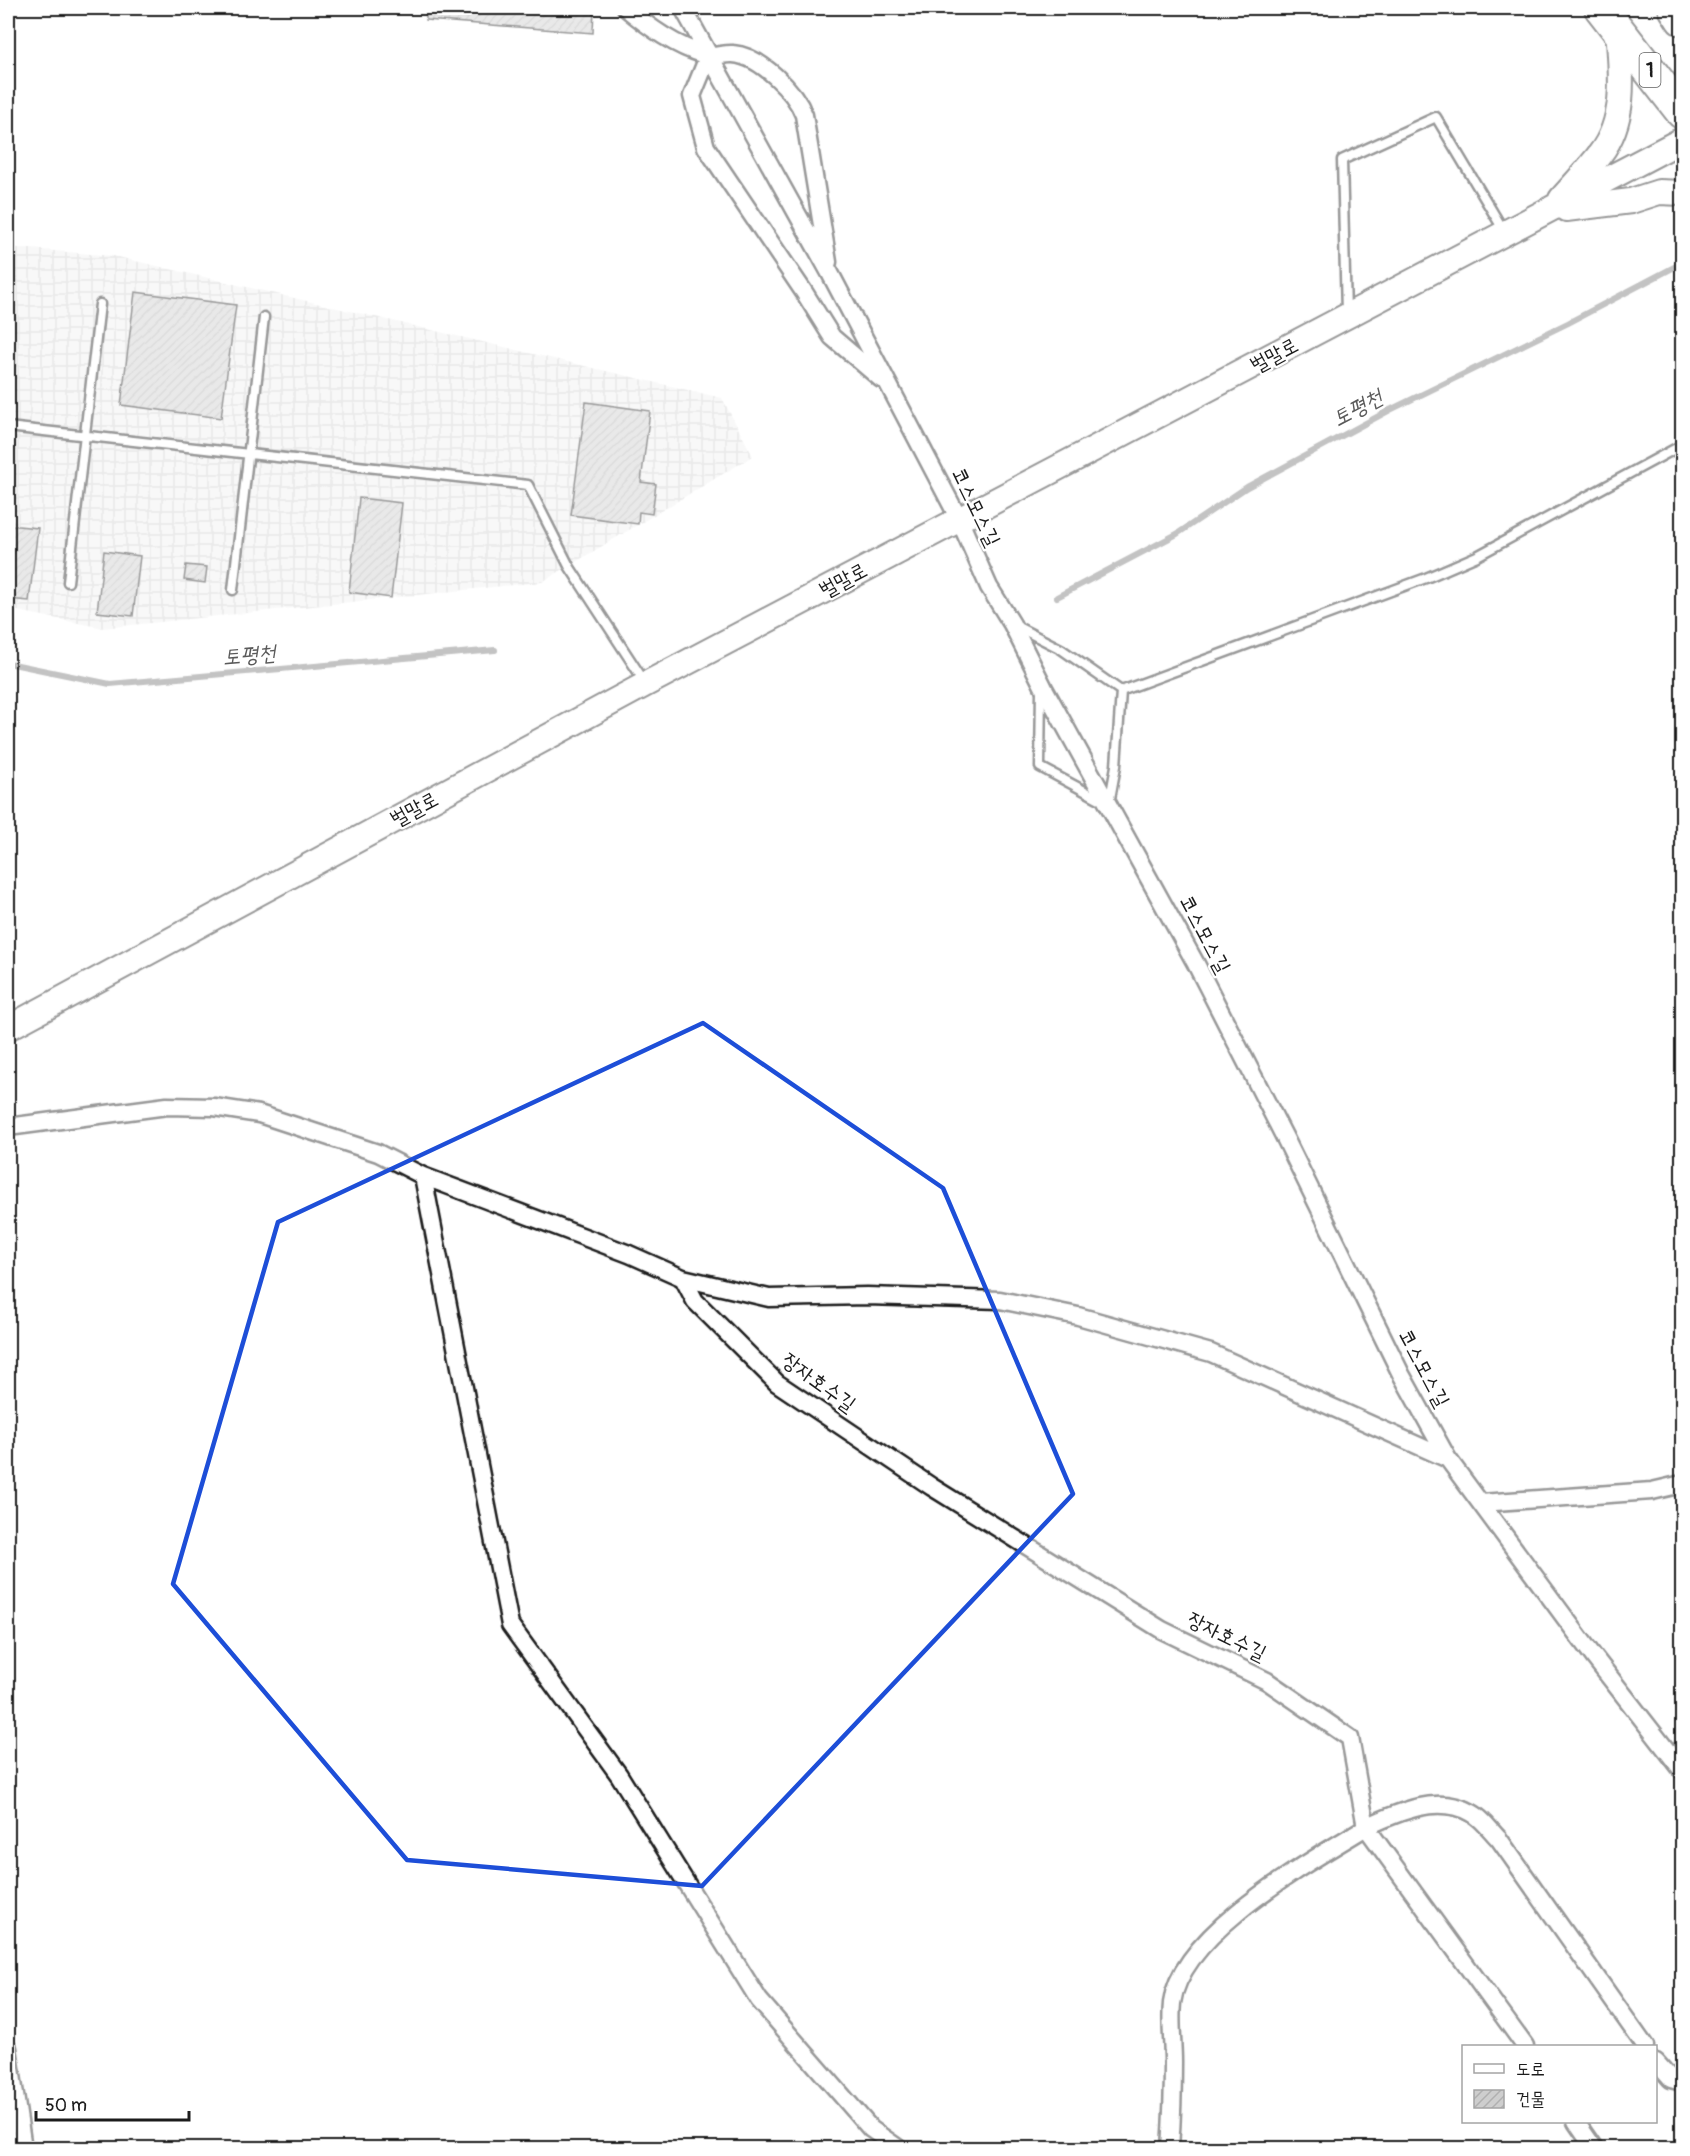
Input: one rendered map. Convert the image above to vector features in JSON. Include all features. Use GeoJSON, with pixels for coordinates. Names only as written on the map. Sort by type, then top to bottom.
{"type":"FeatureCollection","features":[{"type":"Feature","properties":{"kind":"highway"},"geometry":{"type":"LineString","coordinates":[[1675,8],[1683,13]]}},
{"type":"Feature","properties":{"kind":"highway"},"geometry":{"type":"LineString","coordinates":[[1675,8],[1683,19]]}},
{"type":"Feature","properties":{"kind":"highway","name":"1"},"geometry":{"type":"LineString","coordinates":[[1609,18],[1683,112]]}},
{"type":"Feature","properties":{"kind":"street","name":"코스모스길"},"geometry":{"type":"LineString","coordinates":[[626,8],[660,34],[708,57],[731,54],[743,56],[756,63],[789,89],[799,101],[804,115],[830,273]]}},
{"type":"Feature","properties":{"kind":"street","name":"코스모스길"},"geometry":{"type":"LineString","coordinates":[[683,8],[708,57],[830,273],[959,519],[989,587],[1012,624],[1041,682],[1196,964],[1401,1374],[1448,1459],[1594,1657],[1683,1770]]}},
{"type":"Feature","properties":{"kind":"street"},"geometry":{"type":"LineString","coordinates":[[1551,210],[1602,152],[1613,131],[1622,96],[1609,18]]}},
{"type":"Feature","properties":{"kind":"street","name":"코스모스길"},"geometry":{"type":"LineString","coordinates":[[708,57],[692,96],[706,147],[832,337],[889,386]]}},
{"type":"Feature","properties":{"kind":"street","name":"벌말로"},"geometry":{"type":"LineString","coordinates":[[8,1028],[646,684],[1683,140]]}},
{"type":"Feature","properties":{"kind":"street"},"geometry":{"type":"LineString","coordinates":[[1551,210],[1631,201],[1659,192],[1683,192]]}},
{"type":"Feature","properties":{"kind":"street"},"geometry":{"type":"LineString","coordinates":[[8,1127],[147,1108],[214,1107],[259,1114],[378,1153],[423,1176],[628,1254],[683,1278],[769,1298],[867,1296],[1000,1300],[1078,1316],[1211,1353],[1448,1459]]}},
{"type":"Feature","properties":{"kind":"street"},"geometry":{"type":"LineString","coordinates":[[423,1176],[510,1625],[619,1775],[759,2000],[872,2129],[898,2148]]}},
{"type":"Feature","properties":{"kind":"street","name":"장자호수길"},"geometry":{"type":"LineString","coordinates":[[683,1278],[695,1301],[777,1383],[962,1506],[1162,1630],[1267,1681],[1350,1738],[1366,1827]]}},
{"type":"Feature","properties":{"kind":"street"},"geometry":{"type":"LineString","coordinates":[[1480,1503],[1652,1491],[1683,1484]]}},
{"type":"Feature","properties":{"kind":"street"},"geometry":{"type":"LineString","coordinates":[[1170,2148],[1172,2003],[1180,1976],[1205,1944],[1230,1919],[1290,1874],[1366,1827],[1400,1811],[1417,1807],[1455,1805],[1475,1814],[1499,1839],[1644,2045]]}},
{"type":"Feature","properties":{"kind":"street"},"geometry":{"type":"LineString","coordinates":[[1366,1827],[1524,2045]]}},
{"type":"Feature","properties":{"kind":"street"},"geometry":{"type":"LineString","coordinates":[[8,2048],[23,2148]]}},
{"type":"Feature","properties":{"kind":"street"},"geometry":{"type":"LineString","coordinates":[[1657,2063],[1671,2079],[1683,2082]]}},
{"type":"Feature","properties":{"kind":"street"},"geometry":{"type":"LineString","coordinates":[[1577,2123],[1594,2148]]}},
{"type":"Feature","properties":{"kind":"lane"},"geometry":{"type":"LineString","coordinates":[[1346,317],[1342,160],[1436,117],[1505,234]]}},
{"type":"Feature","properties":{"kind":"lane"},"geometry":{"type":"LineString","coordinates":[[68,582],[87,436],[100,304]]}},
{"type":"Feature","properties":{"kind":"lane"},"geometry":{"type":"LineString","coordinates":[[233,590],[264,317]]}},
{"type":"Feature","properties":{"kind":"lane"},"geometry":{"type":"LineString","coordinates":[[8,427],[528,485],[569,566],[646,684]]}},
{"type":"Feature","properties":{"kind":"lane"},"geometry":{"type":"LineString","coordinates":[[1121,691],[1426,578],[1477,556],[1683,445]]}},
{"type":"Feature","properties":{"kind":"lane"},"geometry":{"type":"LineString","coordinates":[[1012,624],[1061,650],[1121,691]]}},
{"type":"Feature","properties":{"kind":"lane"},"geometry":{"type":"LineString","coordinates":[[1041,682],[1040,767],[1108,804],[1116,765],[1121,691]]}},
{"type":"Feature","properties":{"kind":"highlighted area"},"geometry":{"type":"Polygon","coordinates":[[[703,1023],[943,1188],[1073,1494],[702,1886],[407,1860],[173,1584],[278,1222],[703,1023]]]}},
{"type":"Feature","properties":{"kind":"shaded area"},"geometry":{"type":"Polygon","coordinates":[[[8,247],[114,256],[722,398],[753,456],[542,582],[103,628],[8,609],[8,247]]]}},
{"type":"Feature","properties":{"kind":"building"},"geometry":{"type":"Polygon","coordinates":[[[426,8],[594,8],[593,33],[426,20],[426,8]]]}},
{"type":"Feature","properties":{"kind":"building"},"geometry":{"type":"Polygon","coordinates":[[[135,292],[236,305],[221,418],[121,405],[135,292]]]}},
{"type":"Feature","properties":{"kind":"building"},"geometry":{"type":"Polygon","coordinates":[[[586,402],[650,411],[641,482],[656,484],[652,514],[639,512],[638,524],[571,515],[586,402]]]}},
{"type":"Feature","properties":{"kind":"building"},"geometry":{"type":"Polygon","coordinates":[[[359,498],[402,503],[391,598],[349,592],[359,498]]]}},
{"type":"Feature","properties":{"kind":"building"},"geometry":{"type":"Polygon","coordinates":[[[8,525],[38,528],[29,601],[8,599],[8,525]]]}},
{"type":"Feature","properties":{"kind":"building"},"geometry":{"type":"Polygon","coordinates":[[[104,551],[140,556],[133,616],[97,612],[104,551]]]}},
{"type":"Feature","properties":{"kind":"building"},"geometry":{"type":"Polygon","coordinates":[[[186,565],[207,567],[205,583],[184,580],[186,565]]]}},
{"type":"Feature","properties":{"kind":"waterway","name":"토평천"},"geometry":{"type":"LineString","coordinates":[[1057,597],[1177,534],[1247,487],[1390,410],[1568,323],[1682,263]]}},
{"type":"Feature","properties":{"kind":"waterway","name":"토평천"},"geometry":{"type":"LineString","coordinates":[[8,663],[110,684],[495,650]]}}]}
